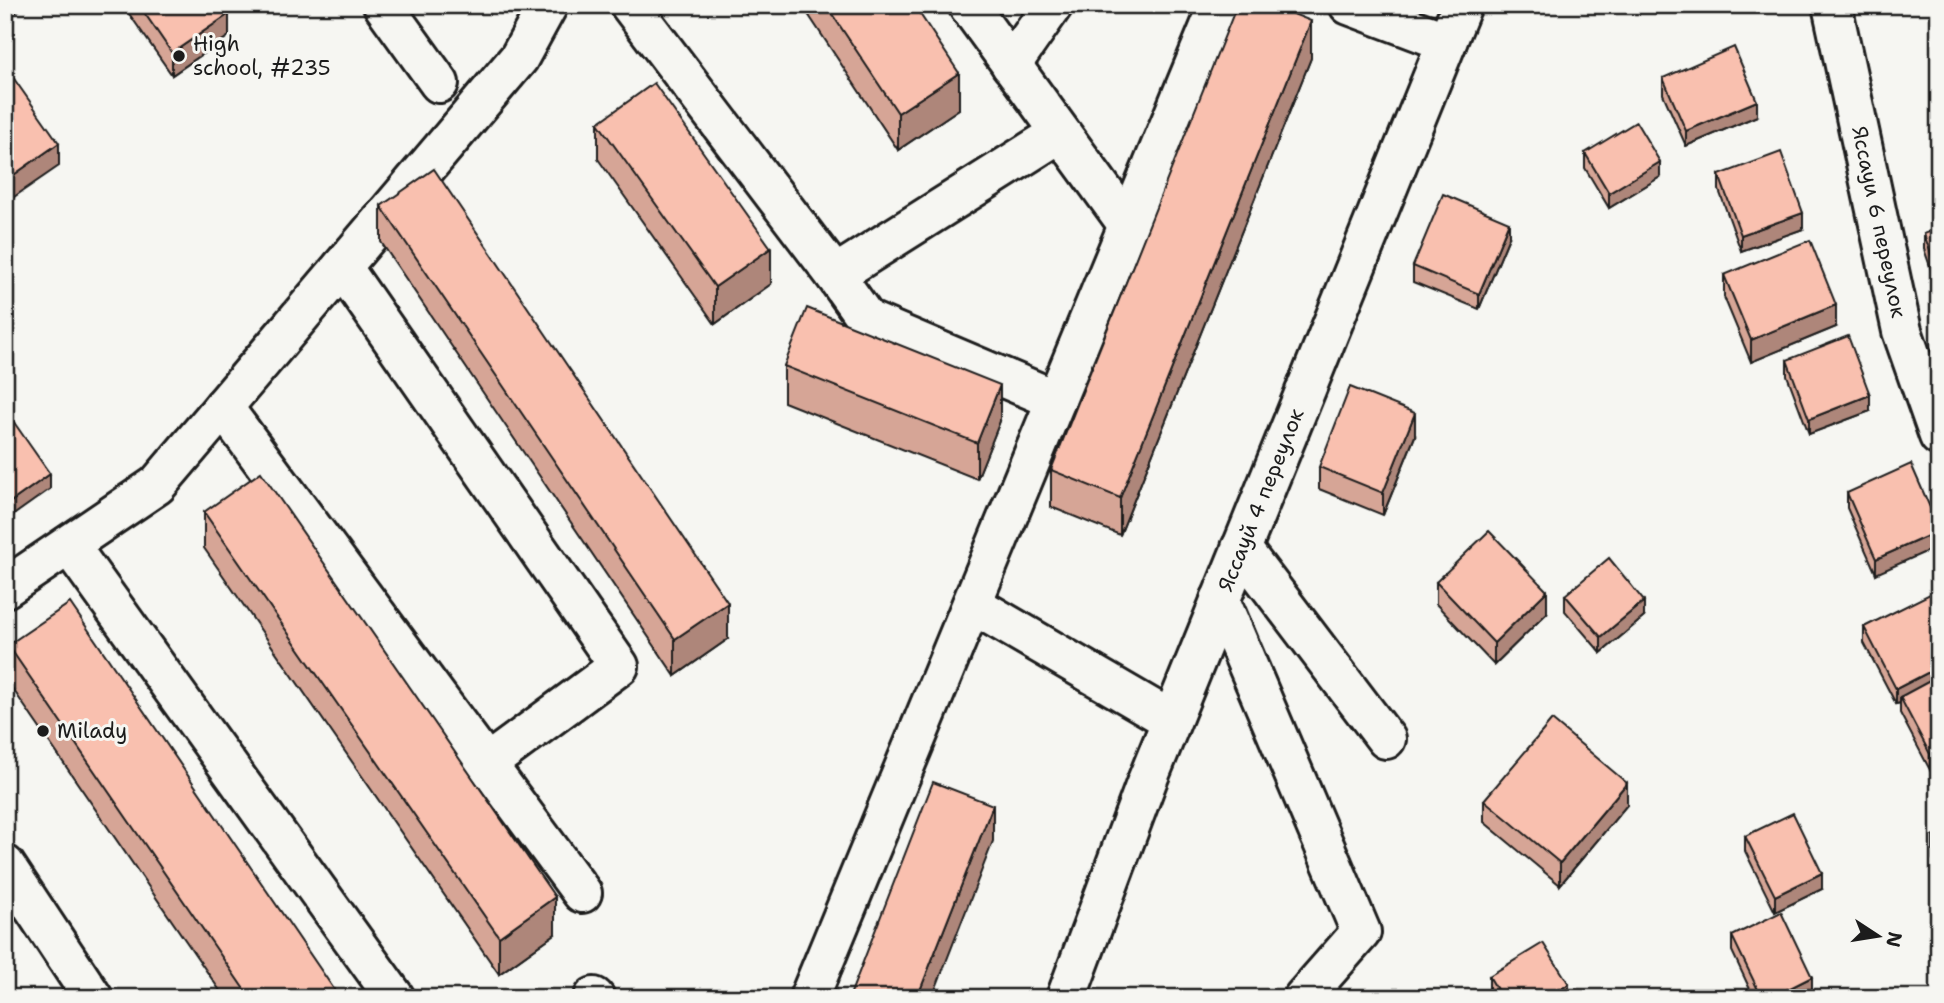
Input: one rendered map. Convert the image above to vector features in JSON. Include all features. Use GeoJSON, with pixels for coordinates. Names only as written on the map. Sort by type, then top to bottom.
{"type":"FeatureCollection","features":[{"type":"Feature","properties":{"kind":"street"},"geometry":{"type":"LineString","coordinates":[[383,5],[439,83]]}},
{"type":"Feature","properties":{"kind":"street"},"geometry":{"type":"LineString","coordinates":[[5,588],[157,485],[519,58],[548,5]]}},
{"type":"Feature","properties":{"kind":"street"},"geometry":{"type":"LineString","coordinates":[[630,5],[867,320],[1056,400]]}},
{"type":"Feature","properties":{"kind":"street"},"geometry":{"type":"LineString","coordinates":[[968,5],[1128,225]]}},
{"type":"Feature","properties":{"kind":"street"},"geometry":{"type":"LineString","coordinates":[[1011,65],[1053,5]]}},
{"type":"Feature","properties":{"kind":"street"},"geometry":{"type":"LineString","coordinates":[[809,998],[1219,5]]}},
{"type":"Feature","properties":{"kind":"street"},"geometry":{"type":"LineString","coordinates":[[1349,5],[1447,43]]}},
{"type":"Feature","properties":{"kind":"street","name":"Яссауй 4 переулок"},"geometry":{"type":"LineString","coordinates":[[1066,998],[1171,720],[1462,5]]}},
{"type":"Feature","properties":{"kind":"street","name":"Яссауи 6 переулок"},"geometry":{"type":"LineString","coordinates":[[1832,5],[1902,331],[1929,379],[1939,436]]}},
{"type":"Feature","properties":{"kind":"street"},"geometry":{"type":"LineString","coordinates":[[835,275],[1060,133]]}},
{"type":"Feature","properties":{"kind":"street"},"geometry":{"type":"LineString","coordinates":[[342,267],[619,666],[488,763]]}},
{"type":"Feature","properties":{"kind":"street"},"geometry":{"type":"LineString","coordinates":[[223,407],[582,893]]}},
{"type":"Feature","properties":{"kind":"street"},"geometry":{"type":"LineString","coordinates":[[69,545],[395,998]]}},
{"type":"Feature","properties":{"kind":"street"},"geometry":{"type":"LineString","coordinates":[[1241,548],[1385,739]]}},
{"type":"Feature","properties":{"kind":"street"},"geometry":{"type":"LineString","coordinates":[[1220,600],[1361,932],[1303,998]]}},
{"type":"Feature","properties":{"kind":"street"},"geometry":{"type":"LineString","coordinates":[[972,604],[1171,720]]}},
{"type":"Feature","properties":{"kind":"street"},"geometry":{"type":"LineString","coordinates":[[5,866],[93,998]]}},
{"type":"Feature","properties":{"kind":"building"},"geometry":{"type":"Polygon","coordinates":[[[139,5],[223,5],[229,14],[172,53],[139,5]]]}},
{"type":"Feature","properties":{"kind":"building"},"geometry":{"type":"Polygon","coordinates":[[[826,5],[914,5],[959,73],[898,113],[826,5]]]}},
{"type":"Feature","properties":{"kind":"building"},"geometry":{"type":"Polygon","coordinates":[[[1237,5],[1271,5],[1311,21],[1120,498],[1051,470],[1237,5]]]}},
{"type":"Feature","properties":{"kind":"building"},"geometry":{"type":"Polygon","coordinates":[[[1734,47],[1757,101],[1686,131],[1663,78],[1734,47]]]}},
{"type":"Feature","properties":{"kind":"building"},"geometry":{"type":"Polygon","coordinates":[[[5,66],[59,143],[5,181],[5,66]]]}},
{"type":"Feature","properties":{"kind":"building"},"geometry":{"type":"Polygon","coordinates":[[[654,83],[771,248],[715,287],[598,123],[654,83]]]}},
{"type":"Feature","properties":{"kind":"building"},"geometry":{"type":"Polygon","coordinates":[[[1636,122],[1660,162],[1609,193],[1585,153],[1636,122]]]}},
{"type":"Feature","properties":{"kind":"building"},"geometry":{"type":"Polygon","coordinates":[[[1781,152],[1803,213],[1741,235],[1719,175],[1781,152]]]}},
{"type":"Feature","properties":{"kind":"building"},"geometry":{"type":"Polygon","coordinates":[[[434,169],[728,603],[675,639],[381,206],[434,169]]]}},
{"type":"Feature","properties":{"kind":"building"},"geometry":{"type":"Polygon","coordinates":[[[1443,194],[1509,222],[1479,294],[1413,266],[1443,194]]]}},
{"type":"Feature","properties":{"kind":"building"},"geometry":{"type":"Polygon","coordinates":[[[1939,228],[1939,277],[1924,234],[1939,228]]]}},
{"type":"Feature","properties":{"kind":"building"},"geometry":{"type":"Polygon","coordinates":[[[1810,240],[1836,305],[1751,340],[1724,275],[1810,240]]]}},
{"type":"Feature","properties":{"kind":"building"},"geometry":{"type":"Polygon","coordinates":[[[807,308],[1000,385],[977,443],[784,366],[807,308]]]}},
{"type":"Feature","properties":{"kind":"building"},"geometry":{"type":"Polygon","coordinates":[[[1848,336],[1870,395],[1809,419],[1787,360],[1848,336]]]}},
{"type":"Feature","properties":{"kind":"building"},"geometry":{"type":"Polygon","coordinates":[[[1350,387],[1415,413],[1383,493],[1319,467],[1350,387]]]}},
{"type":"Feature","properties":{"kind":"building"},"geometry":{"type":"Polygon","coordinates":[[[13,421],[50,474],[5,506],[5,426],[13,421]]]}},
{"type":"Feature","properties":{"kind":"building"},"geometry":{"type":"Polygon","coordinates":[[[1911,464],[1939,531],[1876,559],[1847,493],[1911,464]]]}},
{"type":"Feature","properties":{"kind":"building"},"geometry":{"type":"Polygon","coordinates":[[[261,472],[555,897],[499,937],[204,512],[261,472]]]}},
{"type":"Feature","properties":{"kind":"building"},"geometry":{"type":"Polygon","coordinates":[[[1489,531],[1547,591],[1494,643],[1436,582],[1489,531]]]}},
{"type":"Feature","properties":{"kind":"building"},"geometry":{"type":"Polygon","coordinates":[[[1609,558],[1644,601],[1601,637],[1565,595],[1609,558]]]}},
{"type":"Feature","properties":{"kind":"building"},"geometry":{"type":"Polygon","coordinates":[[[1934,592],[1939,602],[1939,667],[1896,689],[1864,627],[1934,592]]]}},
{"type":"Feature","properties":{"kind":"building"},"geometry":{"type":"Polygon","coordinates":[[[70,603],[340,998],[250,998],[8,645],[70,603]]]}},
{"type":"Feature","properties":{"kind":"building"},"geometry":{"type":"Polygon","coordinates":[[[1939,676],[1939,750],[1930,754],[1900,697],[1939,676]]]}},
{"type":"Feature","properties":{"kind":"building"},"geometry":{"type":"Polygon","coordinates":[[[1552,720],[1627,783],[1560,863],[1484,800],[1552,720]]]}},
{"type":"Feature","properties":{"kind":"building"},"geometry":{"type":"Polygon","coordinates":[[[933,782],[993,805],[917,998],[849,998],[933,782]]]}},
{"type":"Feature","properties":{"kind":"building"},"geometry":{"type":"Polygon","coordinates":[[[1793,813],[1822,873],[1775,896],[1745,836],[1793,813]]]}},
{"type":"Feature","properties":{"kind":"building"},"geometry":{"type":"Polygon","coordinates":[[[1939,833],[1939,849],[1933,836],[1939,833]]]}},
{"type":"Feature","properties":{"kind":"building"},"geometry":{"type":"Polygon","coordinates":[[[1781,912],[1812,977],[1770,998],[1762,998],[1732,936],[1781,912]]]}},
{"type":"Feature","properties":{"kind":"building"},"geometry":{"type":"Polygon","coordinates":[[[1543,943],[1569,984],[1546,998],[1502,998],[1489,976],[1543,943]]]}},
{"type":"Feature","properties":{"kind":"place","name":"High school, #235"},"geometry":{"type":"Point","coordinates":[179,56]}},
{"type":"Feature","properties":{"kind":"place","name":"Milady"},"geometry":{"type":"Point","coordinates":[43,731]}}]}
